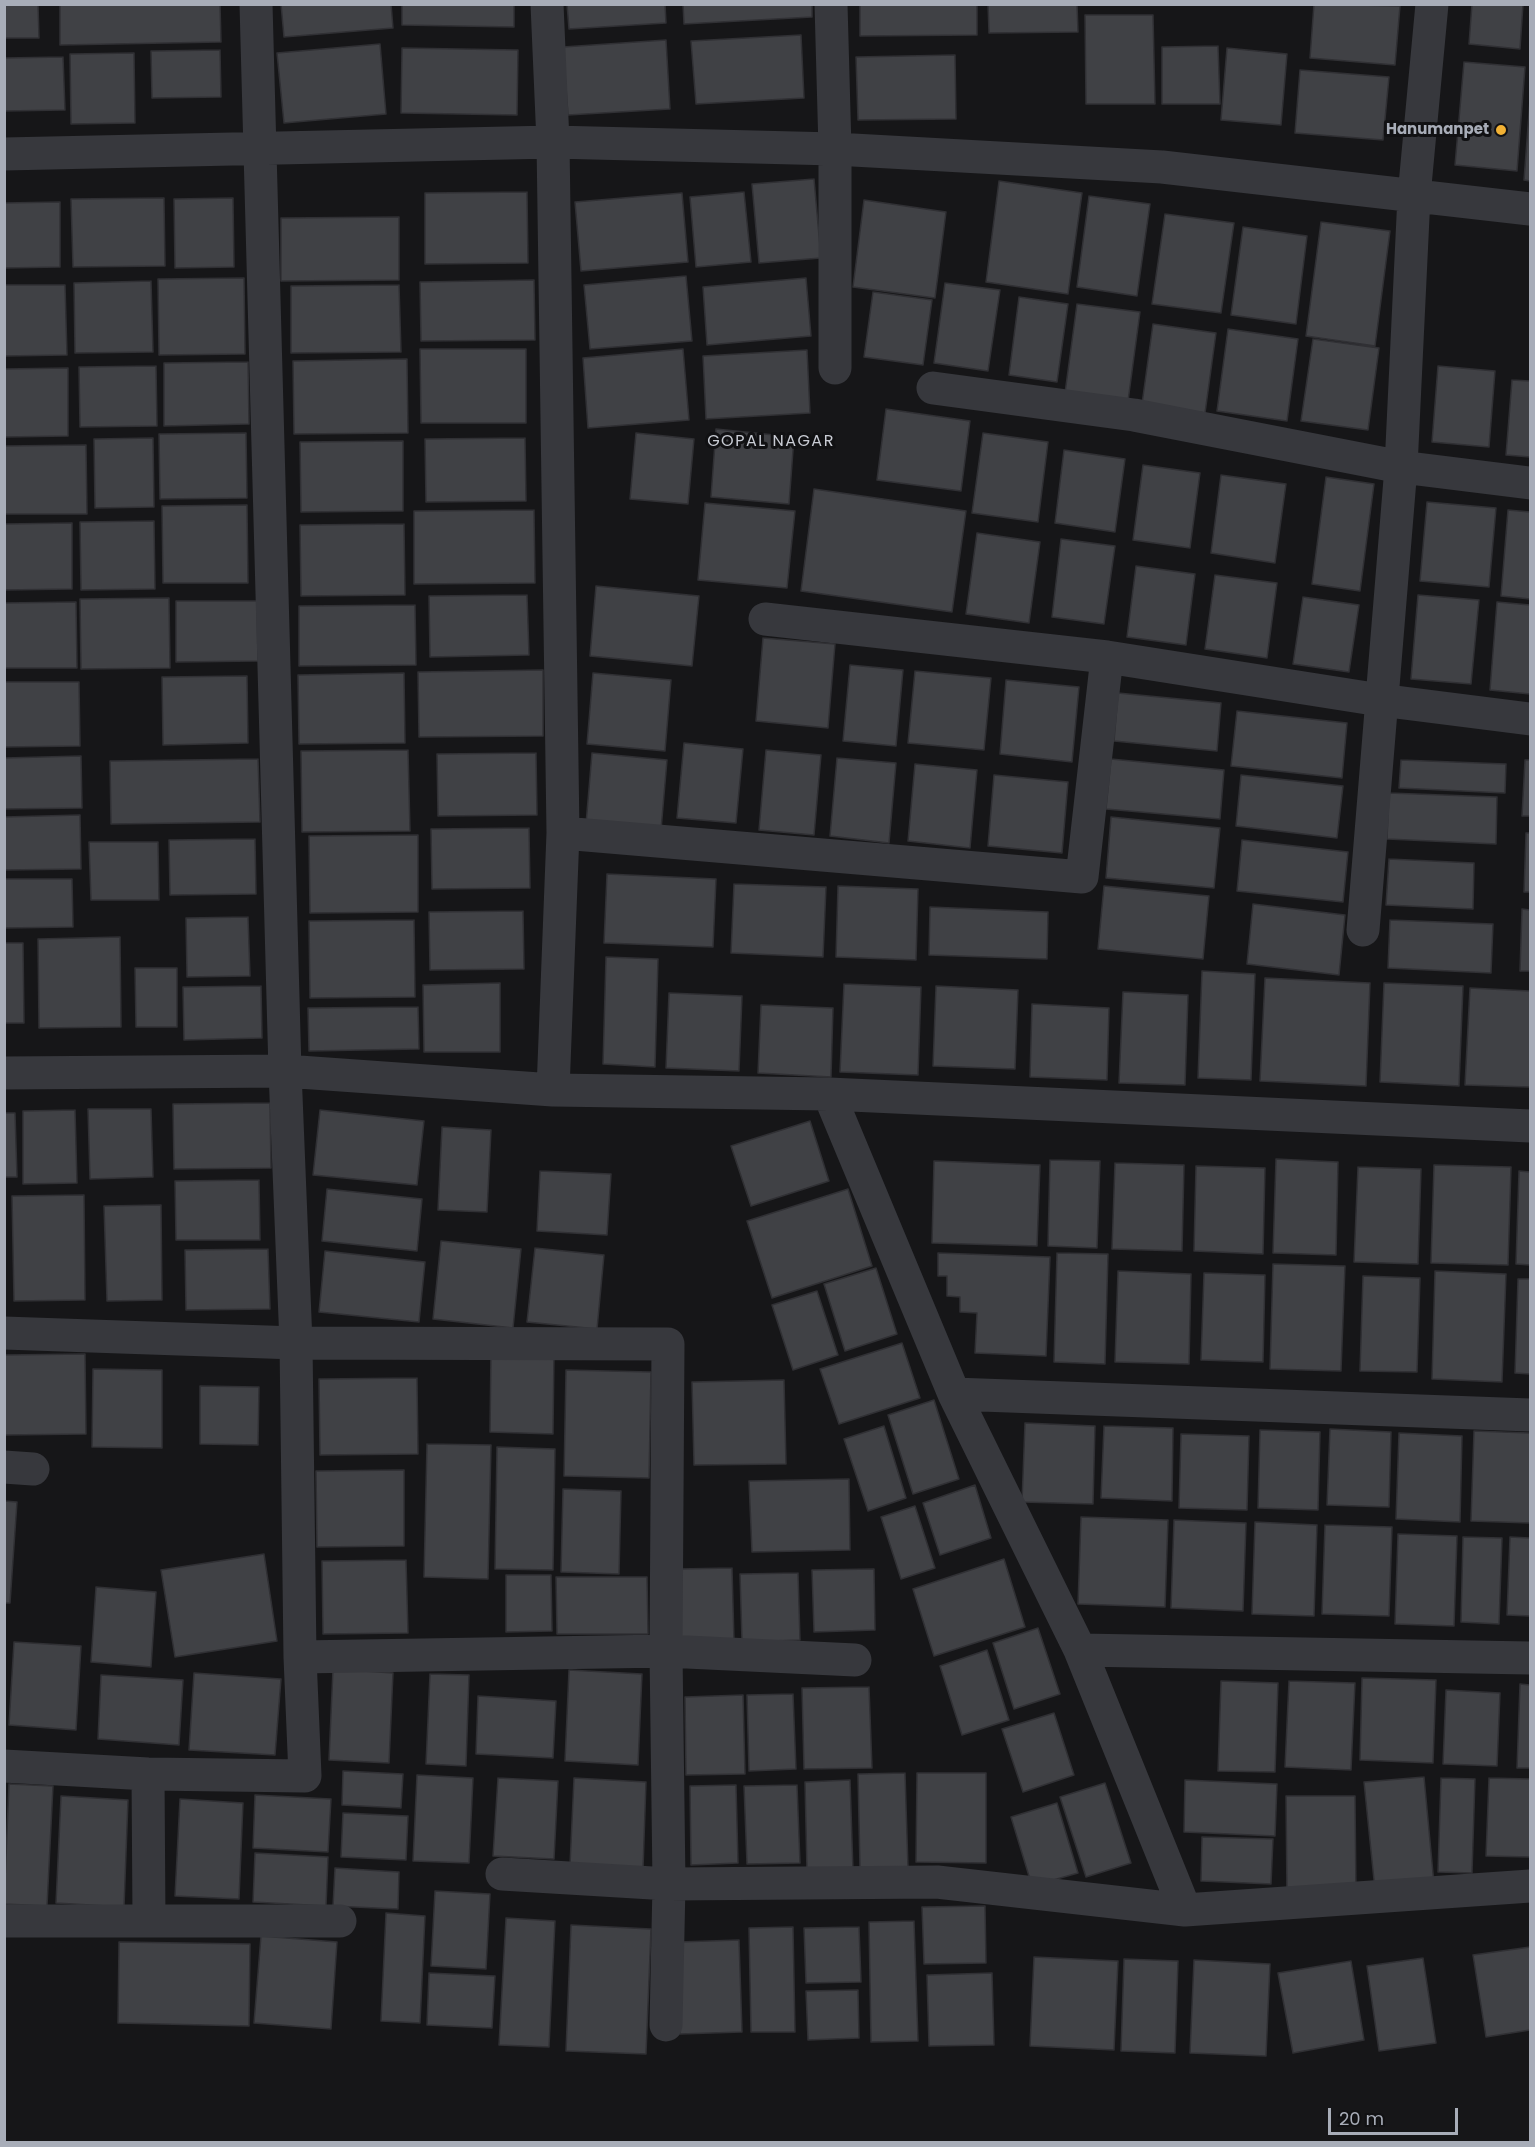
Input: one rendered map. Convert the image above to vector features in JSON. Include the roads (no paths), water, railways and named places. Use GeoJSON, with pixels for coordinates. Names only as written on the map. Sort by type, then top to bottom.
{"type":"FeatureCollection","features":[{"type":"Feature","properties":{"kind":"street"},"geometry":{"type":"LineString","coordinates":[[4,1766],[148,1774],[305,1776],[300,1657],[296,1343],[285,1071],[256,4]]}},
{"type":"Feature","properties":{"kind":"street"},"geometry":{"type":"LineString","coordinates":[[547,4],[553,142],[563,833],[553,1090]]}},
{"type":"Feature","properties":{"kind":"street"},"geometry":{"type":"LineString","coordinates":[[831,4],[835,150],[835,368]]}},
{"type":"Feature","properties":{"kind":"street"},"geometry":{"type":"LineString","coordinates":[[1363,930],[1380,700],[1401,467],[1414,196],[1432,4]]}},
{"type":"Feature","properties":{"kind":"street"},"geometry":{"type":"LineString","coordinates":[[4,154],[553,142],[835,150],[1162,167],[1530,209]]}},
{"type":"Feature","properties":{"kind":"street"},"geometry":{"type":"LineString","coordinates":[[933,388],[1134,415],[1401,467],[1530,483]]}},
{"type":"Feature","properties":{"kind":"street"},"geometry":{"type":"LineString","coordinates":[[765,619],[1107,657],[1380,700],[1530,719]]}},
{"type":"Feature","properties":{"kind":"street"},"geometry":{"type":"LineString","coordinates":[[563,833],[1082,877],[1107,657]]}},
{"type":"Feature","properties":{"kind":"street"},"geometry":{"type":"LineString","coordinates":[[4,1073],[285,1071],[553,1090],[829,1094],[1530,1126]]}},
{"type":"Feature","properties":{"kind":"street"},"geometry":{"type":"LineString","coordinates":[[829,1094],[954,1394],[1080,1650],[1185,1910]]}},
{"type":"Feature","properties":{"kind":"street"},"geometry":{"type":"LineString","coordinates":[[4,1333],[296,1343],[668,1344],[666,1651],[669,1884],[666,2025]]}},
{"type":"Feature","properties":{"kind":"street"},"geometry":{"type":"LineString","coordinates":[[954,1394],[1530,1415]]}},
{"type":"Feature","properties":{"kind":"street"},"geometry":{"type":"LineString","coordinates":[[1080,1650],[1530,1658]]}},
{"type":"Feature","properties":{"kind":"street"},"geometry":{"type":"LineString","coordinates":[[300,1657],[666,1651],[855,1660]]}},
{"type":"Feature","properties":{"kind":"street"},"geometry":{"type":"LineString","coordinates":[[148,1774],[149,1921]]}},
{"type":"Feature","properties":{"kind":"street"},"geometry":{"type":"LineString","coordinates":[[502,1874],[669,1884],[938,1882],[1185,1910],[1530,1886]]}},
{"type":"Feature","properties":{"kind":"street"},"geometry":{"type":"LineString","coordinates":[[4,1921],[340,1921]]}},
{"type":"Feature","properties":{"kind":"place","name":"Hanumanpet"},"geometry":{"type":"Point","coordinates":[1501,130]}},
{"type":"Feature","properties":{"kind":"district","name":"GOPAL NAGAR"},"geometry":{"type":"Point","coordinates":[771,442]}}]}
